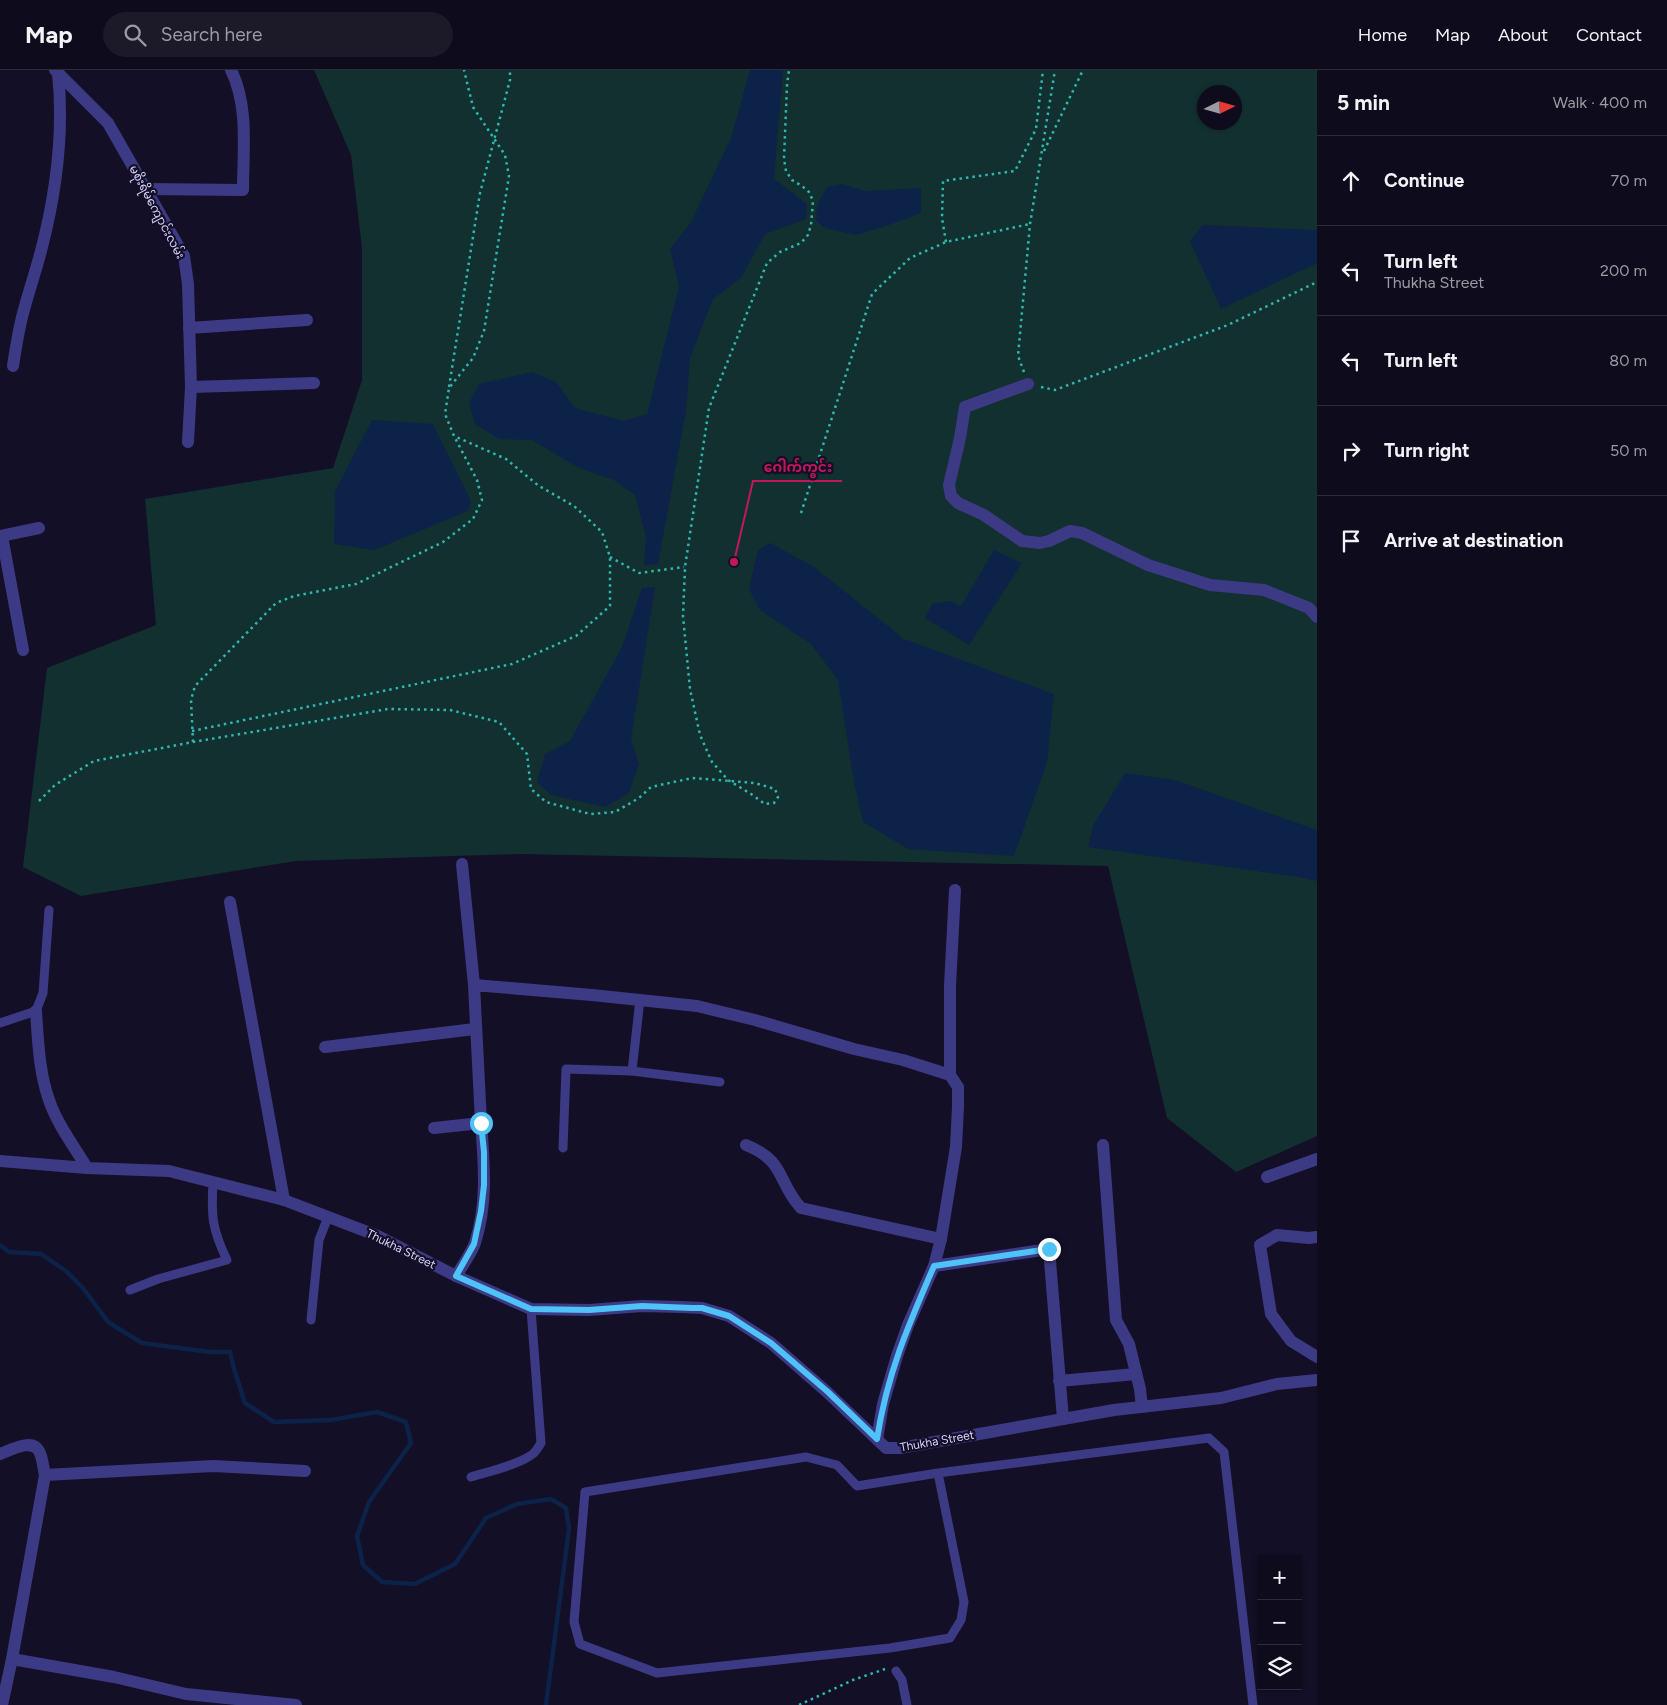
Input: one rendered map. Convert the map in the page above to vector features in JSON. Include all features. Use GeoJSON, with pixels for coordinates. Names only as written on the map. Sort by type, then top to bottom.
{"type":"FeatureCollection","features":[{"type":"Feature","properties":{"kind":"street"},"geometry":{"type":"LineString","coordinates":[[146,190],[243,190],[244,115],[235,78],[231,70]]}},
{"type":"Feature","properties":{"kind":"street"},"geometry":{"type":"LineString","coordinates":[[14,366],[24,308],[41,253],[60,140],[61,105],[57,72]]}},
{"type":"Feature","properties":{"kind":"street","name":"မစိုးရိမ်ကျောင်းလမ်း"},"geometry":{"type":"LineString","coordinates":[[57,72],[108,123],[184,256],[188,284],[191,387],[188,442]]}},
{"type":"Feature","properties":{"kind":"street"},"geometry":{"type":"LineString","coordinates":[[189,328],[307,320]]}},
{"type":"Feature","properties":{"kind":"street"},"geometry":{"type":"LineString","coordinates":[[191,387],[314,383]]}},
{"type":"Feature","properties":{"kind":"street"},"geometry":{"type":"LineString","coordinates":[[1028,384],[965,407],[949,485],[951,496],[958,503],[984,515],[1022,541],[1040,543],[1070,531],[1082,534],[1148,565],[1210,585],[1264,590],[1309,608],[1317,617]]}},
{"type":"Feature","properties":{"kind":"street"},"geometry":{"type":"LineString","coordinates":[[23,650],[1,536],[39,528]]}},
{"type":"Feature","properties":{"kind":"street"},"geometry":{"type":"LineString","coordinates":[[456,1276],[474,1244],[484,1185],[484,1152],[478,1047],[475,1029],[474,985],[462,864]]}},
{"type":"Feature","properties":{"kind":"street"},"geometry":{"type":"LineString","coordinates":[[950,1076],[950,986],[956,890]]}},
{"type":"Feature","properties":{"kind":"street"},"geometry":{"type":"LineString","coordinates":[[230,902],[284,1200]]}},
{"type":"Feature","properties":{"kind":"street"},"geometry":{"type":"LineString","coordinates":[[474,985],[697,1006],[755,1020],[854,1049],[903,1060],[950,1076],[958,1087],[956,1147],[941,1239],[934,1266],[908,1325],[897,1356],[883,1404],[877,1439]]}},
{"type":"Feature","properties":{"kind":"street"},"geometry":{"type":"LineString","coordinates":[[36,1011],[40,1057],[49,1100],[87,1168]]}},
{"type":"Feature","properties":{"kind":"street"},"geometry":{"type":"LineString","coordinates":[[325,1046],[475,1029]]}},
{"type":"Feature","properties":{"kind":"street"},"geometry":{"type":"LineString","coordinates":[[434,1128],[481,1123]]}},
{"type":"Feature","properties":{"kind":"street"},"geometry":{"type":"LineString","coordinates":[[746,1145],[769,1157],[777,1167],[794,1200],[801,1208],[941,1239]]}},
{"type":"Feature","properties":{"kind":"street"},"geometry":{"type":"LineString","coordinates":[[1103,1145],[1116,1320],[1129,1344],[1142,1407]]}},
{"type":"Feature","properties":{"kind":"street"},"geometry":{"type":"LineString","coordinates":[[1267,1177],[1317,1159]]}},
{"type":"Feature","properties":{"kind":"street","name":"Thukha Street"},"geometry":{"type":"LineString","coordinates":[[0,1162],[170,1172],[284,1200],[378,1236],[456,1276],[531,1309],[589,1310],[642,1306],[702,1308],[729,1316],[771,1343],[828,1392],[886,1448],[900,1448],[1142,1407],[1221,1398],[1277,1384],[1317,1380]]}},
{"type":"Feature","properties":{"kind":"street"},"geometry":{"type":"LineString","coordinates":[[1317,1237],[1277,1235],[1260,1245],[1271,1314],[1291,1341],[1317,1358]]}},
{"type":"Feature","properties":{"kind":"street"},"geometry":{"type":"LineString","coordinates":[[934,1266],[1049,1249],[1063,1419]]}},
{"type":"Feature","properties":{"kind":"street"},"geometry":{"type":"LineString","coordinates":[[1060,1381],[1136,1374]]}},
{"type":"Feature","properties":{"kind":"street"},"geometry":{"type":"LineString","coordinates":[[0,1454],[33,1445],[39,1451],[45,1475],[2,1705]]}},
{"type":"Feature","properties":{"kind":"street"},"geometry":{"type":"LineString","coordinates":[[45,1475],[213,1466],[305,1471]]}},
{"type":"Feature","properties":{"kind":"street"},"geometry":{"type":"LineString","coordinates":[[12,1658],[114,1677],[185,1700],[296,1705]]}},
{"type":"Feature","properties":{"kind":"lane"},"geometry":{"type":"LineString","coordinates":[[0,1023],[36,1011],[43,993],[49,910]]}},
{"type":"Feature","properties":{"kind":"lane"},"geometry":{"type":"LineString","coordinates":[[632,1071],[640,1000]]}},
{"type":"Feature","properties":{"kind":"lane"},"geometry":{"type":"LineString","coordinates":[[563,1148],[566,1069],[632,1071],[720,1082]]}},
{"type":"Feature","properties":{"kind":"lane"},"geometry":{"type":"LineString","coordinates":[[130,1290],[158,1279],[227,1260],[218,1242],[214,1226],[212,1207],[213,1182]]}},
{"type":"Feature","properties":{"kind":"lane"},"geometry":{"type":"LineString","coordinates":[[311,1320],[319,1240],[328,1217]]}},
{"type":"Feature","properties":{"kind":"lane"},"geometry":{"type":"LineString","coordinates":[[471,1477],[523,1459],[534,1453],[541,1443],[531,1309]]}},
{"type":"Feature","properties":{"kind":"lane"},"geometry":{"type":"LineString","coordinates":[[938,1473],[964,1602],[960,1620],[950,1638],[890,1648],[658,1673],[580,1644],[574,1622],[585,1492],[806,1457],[837,1465],[858,1486],[938,1473],[1209,1438],[1224,1452],[1253,1705]]}},
{"type":"Feature","properties":{"kind":"lane"},"geometry":{"type":"LineString","coordinates":[[896,1671],[902,1680],[908,1705]]}},
{"type":"Feature","properties":{"kind":"path"},"geometry":{"type":"LineString","coordinates":[[448,388],[473,358],[484,331],[509,176],[506,155],[473,107],[464,70]]}},
{"type":"Feature","properties":{"kind":"path"},"geometry":{"type":"LineString","coordinates":[[193,742],[191,700],[195,686],[276,604],[294,596],[356,584],[443,542],[473,519],[482,500],[477,480],[445,414],[480,193],[510,80],[510,70]]}},
{"type":"Feature","properties":{"kind":"path"},"geometry":{"type":"LineString","coordinates":[[39,801],[55,785],[94,761],[388,709],[450,710],[498,722],[527,754],[531,790],[546,802],[590,814],[615,812],[639,798],[651,787],[692,778],[728,780],[755,783],[775,789],[778,796],[774,803],[765,804],[728,780],[712,762],[700,735],[690,689],[682,616],[685,567],[709,408],[767,262],[780,252],[800,243],[808,235],[811,225],[813,201],[809,192],[792,180],[786,172],[784,159],[786,85],[789,70]]}},
{"type":"Feature","properties":{"kind":"path"},"geometry":{"type":"LineString","coordinates":[[946,242],[942,218],[943,181],[1015,171],[1036,129],[1043,70]]}},
{"type":"Feature","properties":{"kind":"path"},"geometry":{"type":"LineString","coordinates":[[1055,70],[1030,224],[1018,356],[1028,384],[1056,390],[1228,325],[1317,282]]}},
{"type":"Feature","properties":{"kind":"path"},"geometry":{"type":"LineString","coordinates":[[1042,155],[1083,70]]}},
{"type":"Feature","properties":{"kind":"path"},"geometry":{"type":"LineString","coordinates":[[801,513],[872,294],[910,258],[946,242],[1030,224]]}},
{"type":"Feature","properties":{"kind":"path"},"geometry":{"type":"LineString","coordinates":[[192,731],[512,664],[576,636],[610,606],[610,557],[602,532],[574,506],[539,486],[506,459],[454,436]]}},
{"type":"Feature","properties":{"kind":"path"},"geometry":{"type":"LineString","coordinates":[[610,557],[639,573],[685,567]]}},
{"type":"Feature","properties":{"kind":"path"},"geometry":{"type":"LineString","coordinates":[[799,1705],[853,1680],[886,1669],[896,1671]]}},
{"type":"Feature","properties":{"kind":"green space"},"geometry":{"type":"Polygon","coordinates":[[[314,70],[1317,70],[1317,1136],[1236,1172],[1167,1118],[1108,866],[520,854],[296,861],[81,896],[23,867],[47,668],[156,625],[145,499],[333,468],[362,380],[362,248],[351,155],[314,70]]]}},
{"type":"Feature","properties":{"kind":"water"},"geometry":{"type":"Polygon","coordinates":[[[750,70],[783,70],[774,179],[807,204],[806,219],[765,234],[741,278],[713,299],[690,358],[686,411],[658,564],[644,565],[646,537],[635,495],[614,480],[579,468],[532,440],[499,439],[475,424],[469,403],[479,384],[532,372],[556,382],[575,408],[624,421],[647,414],[679,286],[670,249],[691,222],[731,138],[750,70]]]}},
{"type":"Feature","properties":{"kind":"water"},"geometry":{"type":"Polygon","coordinates":[[[842,184],[865,191],[921,188],[921,213],[856,235],[824,228],[816,220],[817,205],[827,187],[842,184]]]}},
{"type":"Feature","properties":{"kind":"water"},"geometry":{"type":"Polygon","coordinates":[[[1203,225],[1317,230],[1317,263],[1221,309],[1190,241],[1203,225]]]}},
{"type":"Feature","properties":{"kind":"water"},"geometry":{"type":"Polygon","coordinates":[[[372,420],[433,424],[471,501],[468,511],[374,550],[334,544],[335,491],[372,420]]]}},
{"type":"Feature","properties":{"kind":"water"},"geometry":{"type":"Polygon","coordinates":[[[770,543],[814,567],[904,639],[1054,694],[1047,762],[1014,856],[908,849],[863,822],[854,782],[838,680],[811,644],[760,610],[749,589],[758,550],[770,543]]]}},
{"type":"Feature","properties":{"kind":"water"},"geometry":{"type":"Polygon","coordinates":[[[994,550],[1022,563],[969,645],[925,618],[932,604],[951,601],[961,606],[994,550]]]}},
{"type":"Feature","properties":{"kind":"water"},"geometry":{"type":"Polygon","coordinates":[[[655,587],[631,739],[639,764],[629,793],[605,807],[551,795],[537,782],[545,754],[570,741],[622,647],[642,588],[655,587]]]}},
{"type":"Feature","properties":{"kind":"water"},"geometry":{"type":"Polygon","coordinates":[[[1125,773],[1175,780],[1317,830],[1317,881],[1088,847],[1093,826],[1125,773]]]}},
{"type":"Feature","properties":{"kind":"waterway"},"geometry":{"type":"LineString","coordinates":[[0,1245],[9,1252],[41,1254],[66,1271],[83,1288],[108,1322],[142,1343],[209,1352],[230,1352],[245,1403],[274,1422],[331,1420],[377,1412],[406,1422],[411,1443],[369,1502],[357,1536],[363,1565],[382,1582],[415,1584],[455,1564],[486,1518],[517,1504],[551,1499],[566,1508],[569,1529],[546,1705]]}},
{"type":"Feature","properties":{"kind":"place","name":"ဂေါက်ကွင်း"},"geometry":{"type":"Point","coordinates":[734,562]}},
{"type":"Feature","properties":{"kind":"route"},"geometry":{"type":"LineString","coordinates":[[481,1123],[484,1152],[484,1185],[481,1211],[474,1244],[456,1276],[531,1309],[589,1310],[642,1306],[702,1308],[729,1316],[771,1343],[828,1392],[877,1439],[883,1404],[897,1356],[908,1325],[934,1266],[1049,1249]]}}]}
